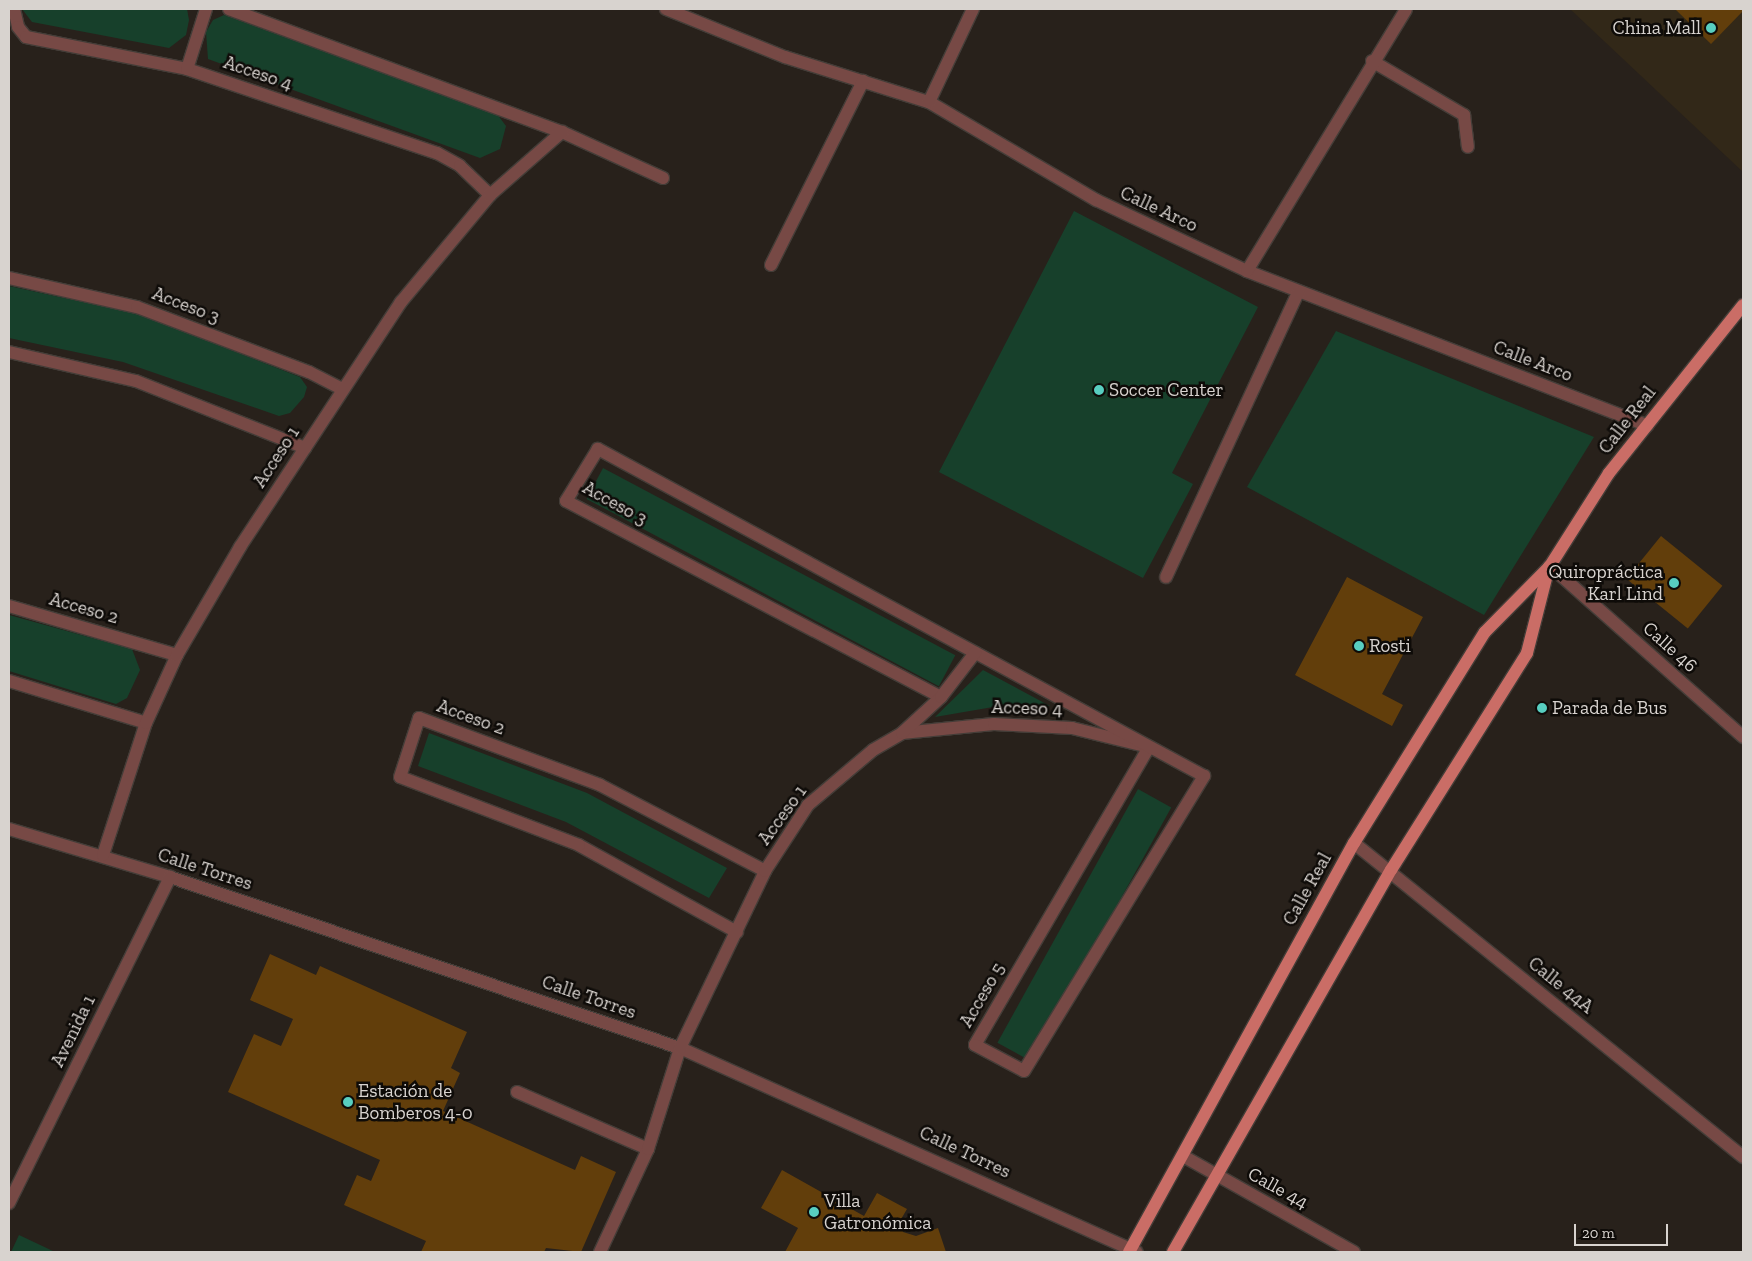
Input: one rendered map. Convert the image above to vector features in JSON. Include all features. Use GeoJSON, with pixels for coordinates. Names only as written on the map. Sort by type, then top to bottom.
{"type":"FeatureCollection","features":[{"type":"Feature","properties":{"kind":"main road","name":"Calle Real"},"geometry":{"type":"LineString","coordinates":[[1132,1251],[1354,843],[1485,632],[1550,566],[1609,473],[1743,305]]}},
{"type":"Feature","properties":{"kind":"main road","name":"Calle Real"},"geometry":{"type":"LineString","coordinates":[[1173,1252],[1391,870],[1527,652],[1550,566]]}},
{"type":"Feature","properties":{"kind":"street","name":"Acceso 4"},"geometry":{"type":"LineString","coordinates":[[14,9],[18,27],[26,37],[187,68],[438,153],[460,166],[490,195]]}},
{"type":"Feature","properties":{"kind":"street"},"geometry":{"type":"LineString","coordinates":[[187,68],[206,9]]}},
{"type":"Feature","properties":{"kind":"street"},"geometry":{"type":"LineString","coordinates":[[228,9],[562,132],[663,178]]}},
{"type":"Feature","properties":{"kind":"street","name":"Calle Arco"},"geometry":{"type":"LineString","coordinates":[[666,9],[785,57],[929,102],[1096,200],[1247,271],[1647,425]]}},
{"type":"Feature","properties":{"kind":"street"},"geometry":{"type":"LineString","coordinates":[[929,102],[973,9]]}},
{"type":"Feature","properties":{"kind":"street"},"geometry":{"type":"LineString","coordinates":[[1247,271],[1372,61],[1406,9]]}},
{"type":"Feature","properties":{"kind":"street"},"geometry":{"type":"LineString","coordinates":[[1372,61],[1464,115],[1468,147]]}},
{"type":"Feature","properties":{"kind":"street"},"geometry":{"type":"LineString","coordinates":[[771,265],[863,81]]}},
{"type":"Feature","properties":{"kind":"street","name":"Acceso 1"},"geometry":{"type":"LineString","coordinates":[[103,855],[146,723],[177,655],[342,389],[401,302],[490,195],[562,132]]}},
{"type":"Feature","properties":{"kind":"street","name":"Acceso 3"},"geometry":{"type":"LineString","coordinates":[[9,278],[137,307],[310,372],[342,389]]}},
{"type":"Feature","properties":{"kind":"street"},"geometry":{"type":"LineString","coordinates":[[1166,577],[1298,292]]}},
{"type":"Feature","properties":{"kind":"street"},"geometry":{"type":"LineString","coordinates":[[9,352],[136,381],[305,448]]}},
{"type":"Feature","properties":{"kind":"street","name":"Acceso 3"},"geometry":{"type":"LineString","coordinates":[[941,697],[566,501],[598,450],[975,653]]}},
{"type":"Feature","properties":{"kind":"street","name":"Calle 46"},"geometry":{"type":"LineString","coordinates":[[1550,566],[1743,737]]}},
{"type":"Feature","properties":{"kind":"street","name":"Acceso 2"},"geometry":{"type":"LineString","coordinates":[[9,606],[177,655]]}},
{"type":"Feature","properties":{"kind":"street","name":"Acceso 4"},"geometry":{"type":"LineString","coordinates":[[975,653],[1204,776]]}},
{"type":"Feature","properties":{"kind":"street","name":"Acceso 1"},"geometry":{"type":"LineString","coordinates":[[600,1252],[648,1149],[680,1048],[765,871],[808,805],[873,750],[902,733],[941,697],[975,653]]}},
{"type":"Feature","properties":{"kind":"street"},"geometry":{"type":"LineString","coordinates":[[9,681],[146,723]]}},
{"type":"Feature","properties":{"kind":"street","name":"Acceso 2"},"geometry":{"type":"LineString","coordinates":[[737,932],[579,845],[400,778],[419,718],[600,785],[765,871]]}},
{"type":"Feature","properties":{"kind":"street","name":"Acceso 4"},"geometry":{"type":"LineString","coordinates":[[902,733],[994,724],[1053,727],[1148,747]]}},
{"type":"Feature","properties":{"kind":"street","name":"Acceso 5"},"geometry":{"type":"LineString","coordinates":[[1148,747],[974,1045],[1024,1071],[1204,776]]}},
{"type":"Feature","properties":{"kind":"street","name":"Calle Torres"},"geometry":{"type":"LineString","coordinates":[[9,829],[103,855],[680,1048],[1132,1251]]}},
{"type":"Feature","properties":{"kind":"street","name":"Calle 44A"},"geometry":{"type":"LineString","coordinates":[[1354,843],[1391,870],[1743,1157]]}},
{"type":"Feature","properties":{"kind":"street","name":"Avenida 1"},"geometry":{"type":"LineString","coordinates":[[9,1203],[170,877]]}},
{"type":"Feature","properties":{"kind":"street"},"geometry":{"type":"LineString","coordinates":[[517,1092],[648,1149]]}},
{"type":"Feature","properties":{"kind":"street","name":"Calle 44"},"geometry":{"type":"LineString","coordinates":[[1183,1156],[1354,1252]]}},
{"type":"Feature","properties":{"kind":"shaded area"},"geometry":{"type":"Polygon","coordinates":[[[1570,9],[1743,9],[1743,172],[1570,9]]]}},
{"type":"Feature","properties":{"kind":"green space"},"geometry":{"type":"Polygon","coordinates":[[[22,9],[187,9],[189,20],[186,35],[169,48],[32,22],[22,9]]]}},
{"type":"Feature","properties":{"kind":"green space"},"geometry":{"type":"Polygon","coordinates":[[[224,15],[497,114],[506,126],[500,149],[480,158],[208,59],[206,32],[213,20],[224,15]]]}},
{"type":"Feature","properties":{"kind":"green space","name":"Soccer Center"},"geometry":{"type":"Polygon","coordinates":[[[1074,211],[1258,307],[1172,473],[1193,484],[1143,578],[939,472],[1074,211]]]}},
{"type":"Feature","properties":{"kind":"green space"},"geometry":{"type":"Polygon","coordinates":[[[9,286],[139,314],[300,377],[307,387],[304,397],[290,413],[279,416],[123,362],[9,338],[9,286]]]}},
{"type":"Feature","properties":{"kind":"green space"},"geometry":{"type":"Polygon","coordinates":[[[1336,331],[1594,437],[1484,615],[1247,487],[1336,331]]]}},
{"type":"Feature","properties":{"kind":"green space"},"geometry":{"type":"Polygon","coordinates":[[[603,468],[955,655],[939,686],[587,499],[603,468]]]}},
{"type":"Feature","properties":{"kind":"green space"},"geometry":{"type":"Polygon","coordinates":[[[9,615],[132,649],[140,670],[127,698],[116,704],[9,671],[9,615]]]}},
{"type":"Feature","properties":{"kind":"green space"},"geometry":{"type":"Polygon","coordinates":[[[983,670],[1050,706],[993,707],[935,717],[983,670]]]}},
{"type":"Feature","properties":{"kind":"green space"},"geometry":{"type":"Polygon","coordinates":[[[429,733],[587,793],[727,868],[709,898],[566,822],[418,766],[429,733]]]}},
{"type":"Feature","properties":{"kind":"green space"},"geometry":{"type":"Polygon","coordinates":[[[1138,789],[1171,807],[1031,1061],[997,1043],[1138,789]]]}},
{"type":"Feature","properties":{"kind":"green space"},"geometry":{"type":"Polygon","coordinates":[[[19,1235],[55,1252],[11,1252],[19,1235]]]}},
{"type":"Feature","properties":{"kind":"building","name":"China Mall"},"geometry":{"type":"Polygon","coordinates":[[[1675,9],[1743,9],[1743,11],[1711,44],[1675,9]]]}},
{"type":"Feature","properties":{"kind":"building","name":"Quiropráctica Karl Lind"},"geometry":{"type":"Polygon","coordinates":[[[1661,536],[1722,586],[1688,628],[1626,579],[1661,536]]]}},
{"type":"Feature","properties":{"kind":"building","name":"Rosti"},"geometry":{"type":"Polygon","coordinates":[[[1347,577],[1423,617],[1382,694],[1403,705],[1392,726],[1295,675],[1347,577]]]}},
{"type":"Feature","properties":{"kind":"building","name":"Estación de Bomberos 4-0"},"geometry":{"type":"Polygon","coordinates":[[[270,954],[316,975],[320,966],[467,1032],[451,1068],[460,1073],[443,1111],[575,1170],[581,1156],[616,1172],[581,1252],[546,1248],[544,1252],[421,1252],[426,1241],[344,1205],[357,1175],[371,1181],[380,1160],[228,1092],[254,1034],[281,1046],[293,1019],[250,1000],[270,954]]]}},
{"type":"Feature","properties":{"kind":"building","name":"Villa Gatronómica"},"geometry":{"type":"Polygon","coordinates":[[[782,1170],[864,1216],[877,1193],[907,1209],[900,1221],[903,1232],[916,1236],[938,1228],[946,1252],[785,1252],[798,1228],[761,1208],[782,1170]]]}},
{"type":"Feature","properties":{"kind":"place","name":"China Mall"},"geometry":{"type":"Point","coordinates":[1711,28]}},
{"type":"Feature","properties":{"kind":"place","name":"Soccer Center"},"geometry":{"type":"Point","coordinates":[1099,390]}},
{"type":"Feature","properties":{"kind":"place","name":"Quiropráctica Karl Lind"},"geometry":{"type":"Point","coordinates":[1674,583]}},
{"type":"Feature","properties":{"kind":"place","name":"Rosti"},"geometry":{"type":"Point","coordinates":[1359,646]}},
{"type":"Feature","properties":{"kind":"place","name":"Parada de Bus"},"geometry":{"type":"Point","coordinates":[1542,708]}},
{"type":"Feature","properties":{"kind":"place","name":"Estación de Bomberos 4-0"},"geometry":{"type":"Point","coordinates":[348,1102]}},
{"type":"Feature","properties":{"kind":"place","name":"Villa Gatronómica"},"geometry":{"type":"Point","coordinates":[814,1212]}}]}
